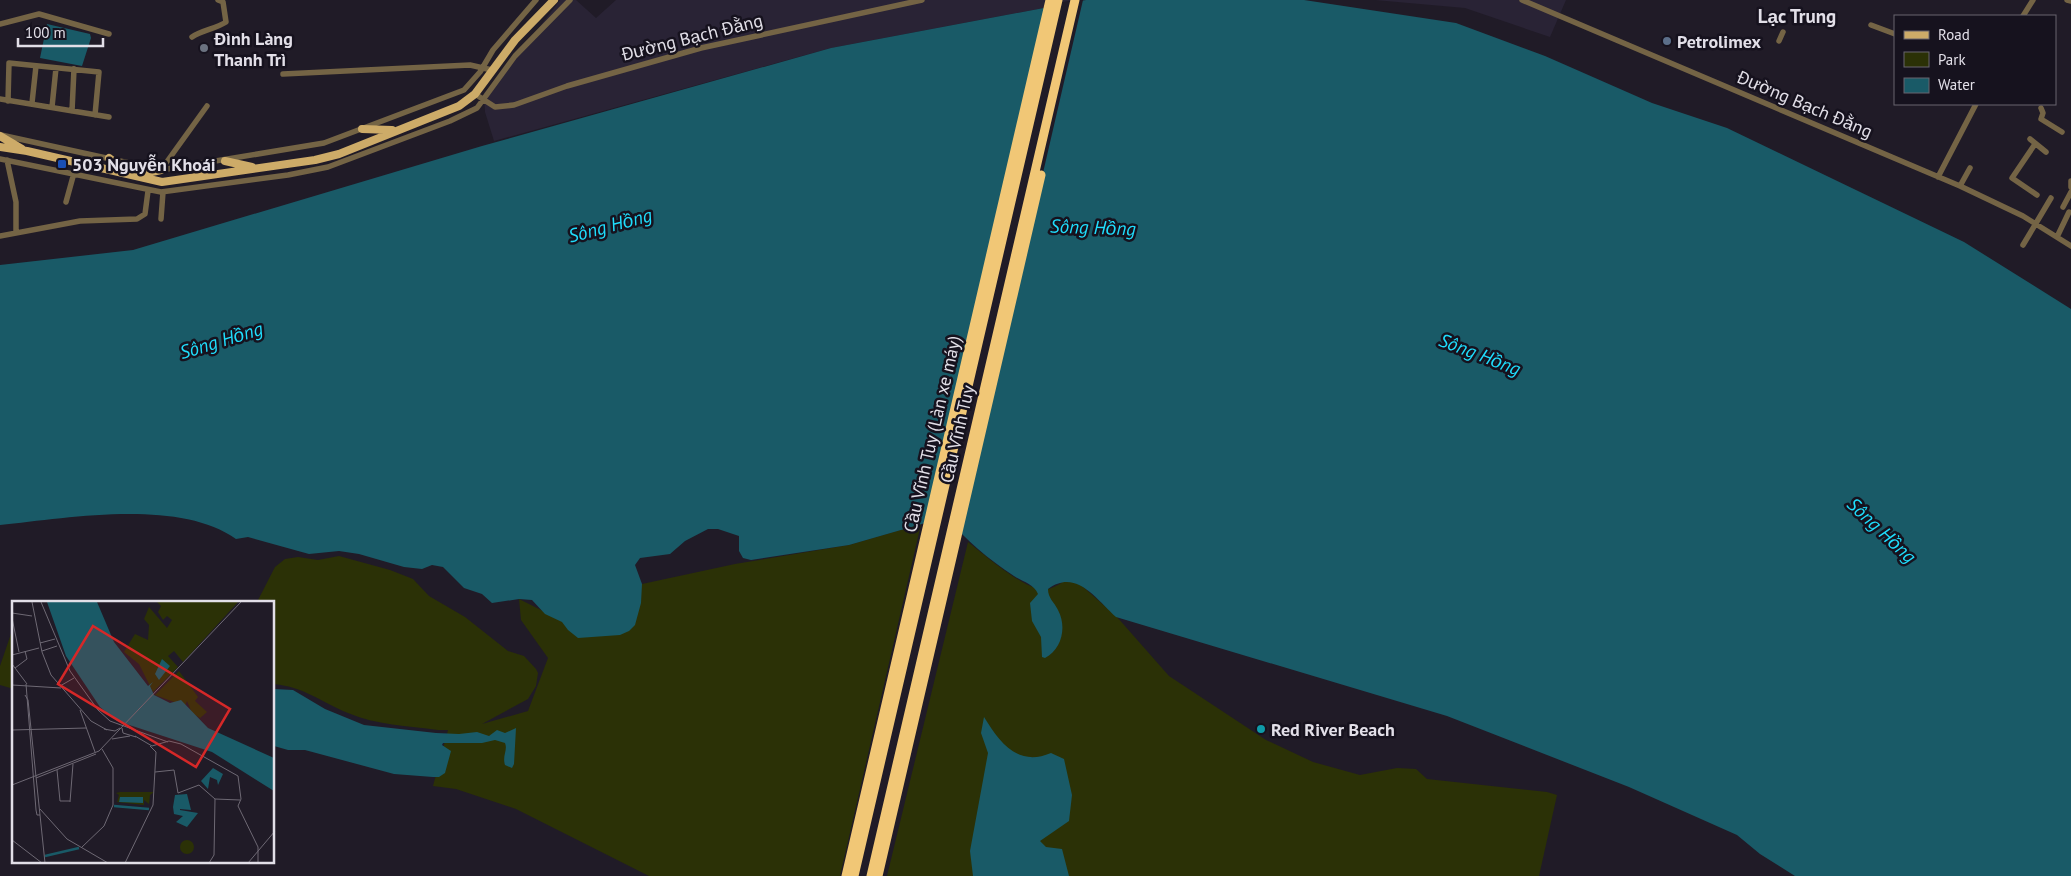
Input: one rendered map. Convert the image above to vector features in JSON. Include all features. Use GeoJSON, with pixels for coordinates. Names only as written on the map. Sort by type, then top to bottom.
{"type":"FeatureCollection","features":[{"type":"Feature","properties":{"kind":"highway","name":"Cầu Vĩnh Tuy (Làn xe máy)"},"geometry":{"type":"LineString","coordinates":[[846,876],[1050,0]]}},
{"type":"Feature","properties":{"kind":"highway","name":"Cầu Vĩnh Tuy"},"geometry":{"type":"LineString","coordinates":[[854,876],[1058,0]]}},
{"type":"Feature","properties":{"kind":"highway","name":"Cầu Vĩnh Tuy"},"geometry":{"type":"LineString","coordinates":[[871,876],[1075,0]]}},
{"type":"Feature","properties":{"kind":"highway"},"geometry":{"type":"LineString","coordinates":[[878,876],[1081,0]]}},
{"type":"Feature","properties":{"kind":"main road"},"geometry":{"type":"LineString","coordinates":[[0,147],[28,151],[162,182],[315,160],[339,154],[459,106],[474,94],[515,40],[554,0]]}},
{"type":"Feature","properties":{"kind":"main road"},"geometry":{"type":"LineString","coordinates":[[362,129],[397,130]]}},
{"type":"Feature","properties":{"kind":"main road"},"geometry":{"type":"LineString","coordinates":[[0,136],[28,151]]}},
{"type":"Feature","properties":{"kind":"main road"},"geometry":{"type":"LineString","coordinates":[[109,158],[133,175],[161,170]]}},
{"type":"Feature","properties":{"kind":"main road"},"geometry":{"type":"LineString","coordinates":[[225,161],[259,168]]}},
{"type":"Feature","properties":{"kind":"street"},"geometry":{"type":"LineString","coordinates":[[192,37],[197,33],[214,30],[226,22],[223,2],[218,0]]}},
{"type":"Feature","properties":{"kind":"street"},"geometry":{"type":"LineString","coordinates":[[0,136],[161,170],[308,147],[458,94],[474,80],[508,32],[536,0]]}},
{"type":"Feature","properties":{"kind":"street"},"geometry":{"type":"LineString","coordinates":[[16,232],[16,202],[3,159],[74,173],[148,191],[163,192],[260,180],[328,167],[450,122],[477,108],[515,56],[570,0]]}},
{"type":"Feature","properties":{"kind":"street","name":"Đường Bạch Đằng"},"geometry":{"type":"LineString","coordinates":[[474,94],[495,107],[514,105],[567,86],[701,48],[922,0]]}},
{"type":"Feature","properties":{"kind":"street","name":"Đường Bạch Đằng"},"geometry":{"type":"LineString","coordinates":[[1522,0],[1938,176],[2036,223],[2071,246]]}},
{"type":"Feature","properties":{"kind":"street"},"geometry":{"type":"LineString","coordinates":[[2024,15],[2033,0]]}},
{"type":"Feature","properties":{"kind":"street"},"geometry":{"type":"LineString","coordinates":[[2067,0],[2071,1]]}},
{"type":"Feature","properties":{"kind":"street"},"geometry":{"type":"LineString","coordinates":[[0,24],[39,14],[109,34]]}},
{"type":"Feature","properties":{"kind":"street"},"geometry":{"type":"LineString","coordinates":[[1871,25],[1894,34]]}},
{"type":"Feature","properties":{"kind":"street"},"geometry":{"type":"LineString","coordinates":[[1779,41],[1783,32]]}},
{"type":"Feature","properties":{"kind":"street"},"geometry":{"type":"LineString","coordinates":[[8,101],[9,63],[99,72],[95,116]]}},
{"type":"Feature","properties":{"kind":"street"},"geometry":{"type":"LineString","coordinates":[[282,74],[432,65],[483,66],[492,70]]}},
{"type":"Feature","properties":{"kind":"street"},"geometry":{"type":"LineString","coordinates":[[32,103],[36,66]]}},
{"type":"Feature","properties":{"kind":"street"},"geometry":{"type":"LineString","coordinates":[[52,107],[56,68]]}},
{"type":"Feature","properties":{"kind":"street"},"geometry":{"type":"LineString","coordinates":[[72,111],[74,69]]}},
{"type":"Feature","properties":{"kind":"street"},"geometry":{"type":"LineString","coordinates":[[0,99],[109,117]]}},
{"type":"Feature","properties":{"kind":"street"},"geometry":{"type":"LineString","coordinates":[[1938,176],[1975,105]]}},
{"type":"Feature","properties":{"kind":"street"},"geometry":{"type":"LineString","coordinates":[[161,170],[207,106]]}},
{"type":"Feature","properties":{"kind":"street"},"geometry":{"type":"LineString","coordinates":[[2041,108],[2043,113],[2040,119],[2062,132]]}},
{"type":"Feature","properties":{"kind":"street"},"geometry":{"type":"LineString","coordinates":[[2030,139],[2046,152]]}},
{"type":"Feature","properties":{"kind":"street"},"geometry":{"type":"LineString","coordinates":[[2036,144],[2012,178],[2037,195]]}},
{"type":"Feature","properties":{"kind":"street"},"geometry":{"type":"LineString","coordinates":[[1960,186],[1970,168]]}},
{"type":"Feature","properties":{"kind":"street"},"geometry":{"type":"LineString","coordinates":[[66,202],[74,173]]}},
{"type":"Feature","properties":{"kind":"street"},"geometry":{"type":"LineString","coordinates":[[2071,181],[2071,188]]}},
{"type":"Feature","properties":{"kind":"street"},"geometry":{"type":"LineString","coordinates":[[0,236],[80,221],[137,219],[144,214],[148,191]]}},
{"type":"Feature","properties":{"kind":"street"},"geometry":{"type":"LineString","coordinates":[[161,219],[163,192]]}},
{"type":"Feature","properties":{"kind":"street"},"geometry":{"type":"LineString","coordinates":[[2063,207],[2071,192]]}},
{"type":"Feature","properties":{"kind":"street"},"geometry":{"type":"LineString","coordinates":[[2023,245],[2051,198]]}},
{"type":"Feature","properties":{"kind":"street"},"geometry":{"type":"LineString","coordinates":[[2057,237],[2069,212]]}},
{"type":"Feature","properties":{"kind":"shaded area"},"geometry":{"type":"Polygon","coordinates":[[[560,0],[576,0],[596,18],[616,0],[1086,0],[831,48],[494,141],[485,112],[484,93],[517,57],[560,0]]]}},
{"type":"Feature","properties":{"kind":"shaded area"},"geometry":{"type":"Polygon","coordinates":[[[1375,0],[1566,0],[1550,37],[1465,8],[1375,0]]]}},
{"type":"Feature","properties":{"kind":"green space"},"geometry":{"type":"Polygon","coordinates":[[[921,524],[840,876],[649,876],[516,809],[456,789],[433,786],[448,730],[381,723],[348,713],[294,688],[275,684],[275,601],[258,601],[275,567],[285,559],[298,557],[318,560],[339,556],[390,570],[413,579],[429,596],[465,617],[508,651],[524,656],[538,673],[536,686],[528,699],[482,724],[528,711],[548,658],[521,620],[519,599],[555,617],[594,614],[642,584],[735,564],[849,545],[921,524]]]}},
{"type":"Feature","properties":{"kind":"green space"},"geometry":{"type":"Polygon","coordinates":[[[968,542],[1006,572],[1039,589],[1055,587],[1066,580],[1081,585],[1117,617],[1169,676],[1266,740],[1313,762],[1360,775],[1397,768],[1416,769],[1427,779],[1547,792],[1557,795],[1539,876],[887,876],[968,542]]]}},
{"type":"Feature","properties":{"kind":"green space"},"geometry":{"type":"Polygon","coordinates":[[[12,631],[12,688],[0,685],[0,666],[12,631]]]}},
{"type":"Feature","properties":{"kind":"water","name":"Sông Hồng"},"geometry":{"type":"Polygon","coordinates":[[[1086,0],[1304,0],[1456,23],[1545,56],[1652,103],[1727,128],[1964,242],[2071,309],[2071,876],[1795,876],[1760,854],[1737,835],[1629,787],[1447,716],[1116,617],[1085,588],[1068,582],[1058,583],[1048,589],[1050,597],[1061,617],[1062,630],[1059,643],[1051,654],[1045,658],[1042,657],[1041,637],[1032,621],[1030,603],[1038,594],[1036,591],[1031,585],[1014,576],[986,556],[961,534],[946,517],[849,545],[751,560],[743,558],[739,551],[739,536],[718,529],[708,529],[685,541],[670,554],[640,558],[635,565],[642,584],[641,603],[635,625],[629,631],[620,635],[578,638],[562,622],[545,614],[532,600],[519,599],[492,603],[482,594],[464,588],[443,567],[432,565],[422,569],[404,567],[359,554],[339,551],[309,554],[248,537],[236,539],[212,526],[184,519],[154,515],[122,514],[57,518],[0,525],[0,265],[133,250],[482,146],[831,48],[1086,0]]]}},
{"type":"Feature","properties":{"kind":"water"},"geometry":{"type":"Polygon","coordinates":[[[47,24],[90,34],[91,38],[82,66],[40,58],[47,24]]]}},
{"type":"Feature","properties":{"kind":"water"},"geometry":{"type":"Polygon","coordinates":[[[275,689],[293,690],[325,709],[364,725],[436,733],[459,734],[477,732],[489,736],[497,730],[505,733],[516,728],[514,764],[512,768],[505,765],[505,743],[495,740],[482,743],[443,743],[442,745],[451,751],[445,773],[439,777],[394,774],[305,750],[288,750],[275,746],[275,689]]]}},
{"type":"Feature","properties":{"kind":"water"},"geometry":{"type":"Polygon","coordinates":[[[984,717],[1004,744],[1020,755],[1039,757],[1051,753],[1064,759],[1072,795],[1069,821],[1040,841],[1046,847],[1062,849],[1069,876],[973,876],[970,851],[988,753],[981,733],[984,717]]]}},
{"type":"Feature","properties":{"kind":"pier"},"geometry":{"type":"Polygon","coordinates":[[[1083,0],[959,536],[945,520],[926,525],[1047,5],[1083,0]]]}},
{"type":"Feature","properties":{"kind":"place","name":"Petrolimex"},"geometry":{"type":"Point","coordinates":[1667,41]}},
{"type":"Feature","properties":{"kind":"place","name":"Đình Làng Thanh Trì"},"geometry":{"type":"Point","coordinates":[204,48]}},
{"type":"Feature","properties":{"kind":"place","name":"503 Nguyễn Khoái"},"geometry":{"type":"Point","coordinates":[62,164]}},
{"type":"Feature","properties":{"kind":"place","name":"Red River Beach"},"geometry":{"type":"Point","coordinates":[1261,729]}},
{"type":"Feature","properties":{"kind":"district","name":"Lạc Trung"},"geometry":{"type":"Point","coordinates":[1797,16]}}]}
